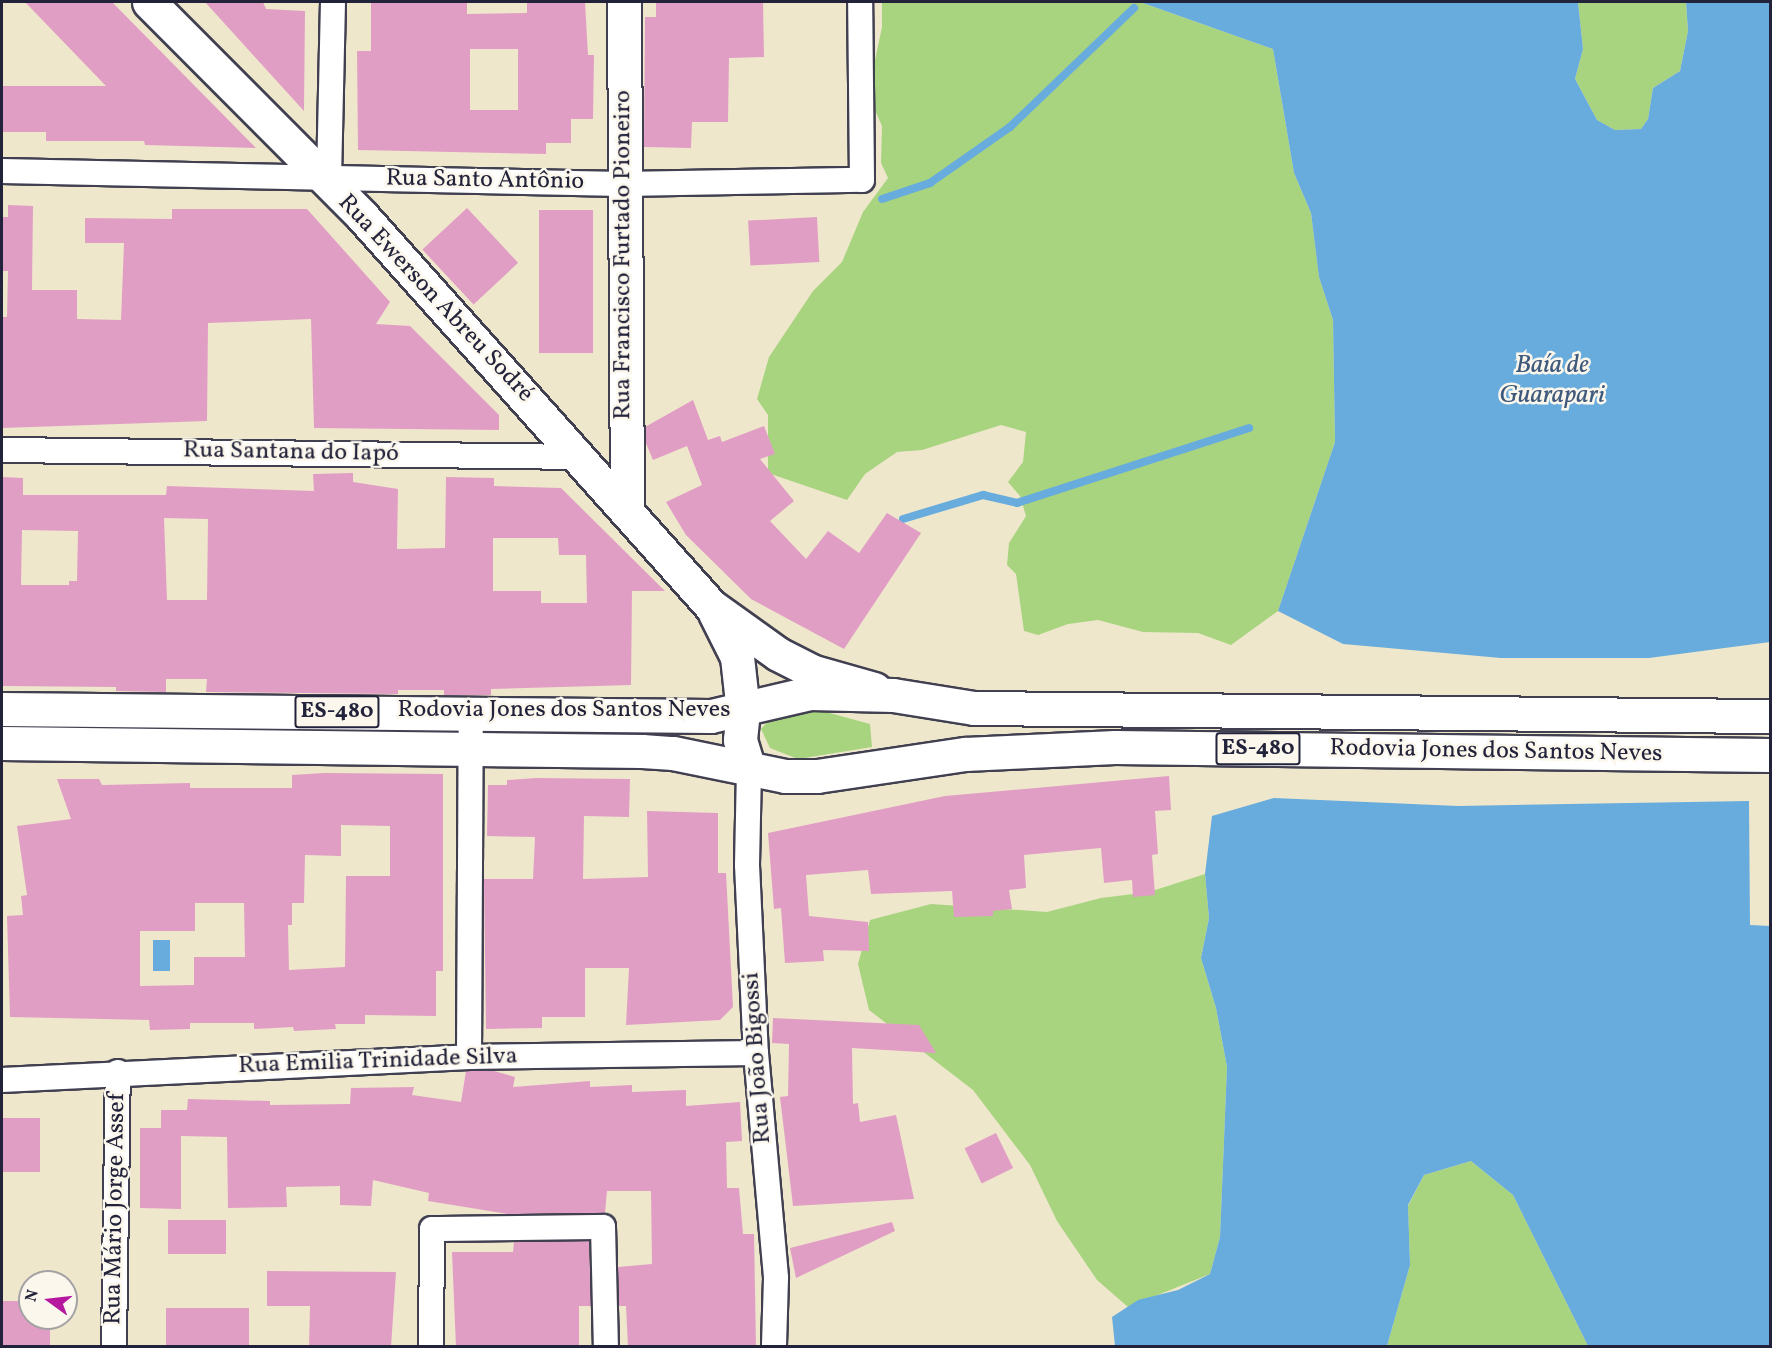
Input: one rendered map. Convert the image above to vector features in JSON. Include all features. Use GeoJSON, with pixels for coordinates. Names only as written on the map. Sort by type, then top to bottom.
{"type":"FeatureCollection","features":[{"type":"Feature","properties":{"kind":"main road","name":"Rua Ewerson Abreu Sodré"},"geometry":{"type":"LineString","coordinates":[[149,2],[379,235],[627,508],[711,606],[737,657],[743,711],[740,740],[749,769]]}},
{"type":"Feature","properties":{"kind":"main road","name":"Rua Francisco Furtado Pioneiro"},"geometry":{"type":"LineString","coordinates":[[624,2],[623,184],[627,508]]}},
{"type":"Feature","properties":{"kind":"main road","name":"Rua Ewerson Abreu Sodré"},"geometry":{"type":"LineString","coordinates":[[711,606],[778,654],[811,671],[892,695]]}},
{"type":"Feature","properties":{"kind":"main road","name":"Rodovia Jones dos Santos Neves"},"geometry":{"type":"LineString","coordinates":[[2,709],[711,716],[743,711],[780,698],[810,693],[892,695],[975,708],[1770,716]]}},
{"type":"Feature","properties":{"kind":"main road"},"geometry":{"type":"LineString","coordinates":[[153,745],[154,710]]}},
{"type":"Feature","properties":{"kind":"main road","name":"Rodovia Jones dos Santos Neves"},"geometry":{"type":"LineString","coordinates":[[2,743],[652,751],[749,769],[817,776],[965,754],[1115,747],[1770,755]]}},
{"type":"Feature","properties":{"kind":"street"},"geometry":{"type":"LineString","coordinates":[[326,179],[333,2]]}},
{"type":"Feature","properties":{"kind":"street","name":"Rua Santo Antônio"},"geometry":{"type":"LineString","coordinates":[[2,171],[623,184],[862,180],[860,2]]}},
{"type":"Feature","properties":{"kind":"street","name":"Rua Santana do Iapó"},"geometry":{"type":"LineString","coordinates":[[2,450],[580,457]]}},
{"type":"Feature","properties":{"kind":"street"},"geometry":{"type":"LineString","coordinates":[[469,1057],[471,713]]}},
{"type":"Feature","properties":{"kind":"street","name":"Rua João Bigossi"},"geometry":{"type":"LineString","coordinates":[[749,769],[747,865],[756,1053],[776,1278],[774,1347]]}},
{"type":"Feature","properties":{"kind":"street","name":"Rua Emilia Trinidade Silva"},"geometry":{"type":"LineString","coordinates":[[2,1080],[118,1072],[469,1057],[756,1053]]}},
{"type":"Feature","properties":{"kind":"street","name":"Rua Mário Jorge Assef"},"geometry":{"type":"LineString","coordinates":[[114,1347],[118,1072]]}},
{"type":"Feature","properties":{"kind":"street"},"geometry":{"type":"LineString","coordinates":[[431,1347],[432,1229],[603,1227],[606,1347]]}},
{"type":"Feature","properties":{"kind":"green space"},"geometry":{"type":"Polygon","coordinates":[[[882,2],[1140,2],[1273,49],[1294,173],[1311,213],[1319,277],[1333,320],[1335,442],[1278,611],[1231,645],[1198,633],[1143,632],[1098,620],[1068,624],[1038,635],[1024,631],[1016,574],[1007,565],[1009,543],[1026,516],[1020,496],[1008,482],[1023,462],[1026,432],[1001,425],[922,450],[897,452],[865,474],[847,500],[768,473],[768,415],[757,399],[769,357],[813,291],[842,262],[863,212],[888,178],[881,163],[882,126],[874,108],[872,74],[882,27],[882,2]]]}},
{"type":"Feature","properties":{"kind":"green space"},"geometry":{"type":"Polygon","coordinates":[[[1578,2],[1686,2],[1688,31],[1680,71],[1653,88],[1648,119],[1641,129],[1615,130],[1597,120],[1575,79],[1583,49],[1578,2]]]}},
{"type":"Feature","properties":{"kind":"green space"},"geometry":{"type":"Polygon","coordinates":[[[804,706],[870,724],[872,747],[798,759],[770,748],[761,729],[777,711],[804,706]]]}},
{"type":"Feature","properties":{"kind":"green space"},"geometry":{"type":"Polygon","coordinates":[[[1205,874],[1209,918],[1201,958],[1216,1008],[1227,1067],[1220,1237],[1210,1274],[1128,1307],[1097,1280],[1057,1221],[1030,1165],[973,1090],[869,1010],[858,964],[870,920],[931,904],[1047,912],[1101,898],[1149,892],[1205,874]]]}},
{"type":"Feature","properties":{"kind":"green space"},"geometry":{"type":"Polygon","coordinates":[[[1471,1161],[1513,1195],[1588,1346],[1387,1346],[1410,1265],[1408,1206],[1424,1175],[1471,1161]]]}},
{"type":"Feature","properties":{"kind":"water","name":"Baía de Guarapari"},"geometry":{"type":"Polygon","coordinates":[[[1140,2],[1578,2],[1583,49],[1575,79],[1597,120],[1615,130],[1641,129],[1648,119],[1653,88],[1680,71],[1688,31],[1686,2],[1770,2],[1770,642],[1649,658],[1501,658],[1343,644],[1278,611],[1335,442],[1333,320],[1319,277],[1311,213],[1294,173],[1273,49],[1140,2]]]}},
{"type":"Feature","properties":{"kind":"water"},"geometry":{"type":"Polygon","coordinates":[[[1274,798],[1458,806],[1749,801],[1750,925],[1770,926],[1770,1346],[1588,1346],[1513,1195],[1471,1161],[1424,1175],[1408,1205],[1410,1265],[1387,1346],[1115,1346],[1112,1317],[1138,1300],[1178,1290],[1210,1274],[1220,1237],[1227,1067],[1216,1008],[1201,958],[1209,918],[1205,874],[1212,816],[1274,798]]]}},
{"type":"Feature","properties":{"kind":"water"},"geometry":{"type":"Polygon","coordinates":[[[153,940],[170,940],[170,971],[153,971],[153,940]]]}},
{"type":"Feature","properties":{"kind":"building"},"geometry":{"type":"Polygon","coordinates":[[[25,2],[112,2],[256,148],[145,145],[144,141],[46,141],[46,132],[2,132],[2,86],[106,86],[25,2]]]}},
{"type":"Feature","properties":{"kind":"building"},"geometry":{"type":"Polygon","coordinates":[[[205,2],[263,2],[266,9],[305,11],[304,111],[205,2]]]}},
{"type":"Feature","properties":{"kind":"building"},"geometry":{"type":"Polygon","coordinates":[[[371,2],[467,2],[467,14],[527,13],[527,2],[585,2],[588,55],[594,55],[593,119],[571,119],[571,143],[546,143],[546,154],[358,150],[357,51],[371,51],[371,2]],[[470,49],[470,110],[518,110],[518,49],[470,49]]]}},
{"type":"Feature","properties":{"kind":"building"},"geometry":{"type":"Polygon","coordinates":[[[656,2],[763,2],[764,57],[729,58],[728,122],[692,122],[691,148],[644,147],[645,17],[656,17],[656,2]]]}},
{"type":"Feature","properties":{"kind":"building"},"geometry":{"type":"Polygon","coordinates":[[[8,205],[33,206],[32,290],[77,290],[77,319],[121,320],[124,243],[85,243],[85,218],[172,219],[172,209],[307,209],[390,302],[376,324],[410,326],[499,415],[499,430],[314,428],[311,319],[208,323],[207,421],[2,428],[2,317],[7,317],[8,271],[2,271],[2,217],[8,217],[8,205]]]}},
{"type":"Feature","properties":{"kind":"building"},"geometry":{"type":"Polygon","coordinates":[[[467,208],[518,263],[474,304],[422,250],[467,208]]]}},
{"type":"Feature","properties":{"kind":"building"},"geometry":{"type":"Polygon","coordinates":[[[539,210],[593,210],[593,353],[539,353],[539,210]]]}},
{"type":"Feature","properties":{"kind":"building"},"geometry":{"type":"Polygon","coordinates":[[[817,217],[819,262],[750,266],[748,221],[817,217]]]}},
{"type":"Feature","properties":{"kind":"building"},"geometry":{"type":"Polygon","coordinates":[[[693,400],[708,440],[720,436],[722,442],[764,426],[775,454],[760,459],[794,501],[770,521],[806,559],[828,531],[859,553],[887,513],[921,533],[844,649],[751,599],[686,535],[666,502],[702,485],[687,446],[653,460],[645,441],[645,427],[693,400]]]}},
{"type":"Feature","properties":{"kind":"building"},"geometry":{"type":"Polygon","coordinates":[[[353,473],[353,482],[398,489],[397,549],[445,548],[446,477],[494,478],[494,486],[561,488],[665,591],[632,591],[631,685],[491,689],[491,695],[444,695],[444,690],[398,690],[398,694],[206,692],[207,679],[166,679],[166,692],[116,691],[116,687],[2,686],[2,477],[23,478],[23,495],[166,495],[167,486],[314,491],[313,474],[353,473]],[[164,518],[167,600],[207,600],[208,519],[164,518]],[[22,530],[21,585],[69,585],[69,581],[77,581],[78,531],[22,530]],[[493,538],[493,591],[541,591],[541,603],[587,603],[586,555],[559,555],[558,538],[493,538]]]}},
{"type":"Feature","properties":{"kind":"building"},"geometry":{"type":"Polygon","coordinates":[[[443,774],[443,971],[436,971],[436,1016],[365,1015],[365,1024],[335,1024],[336,1029],[294,1031],[293,1027],[254,1029],[254,1023],[190,1023],[190,1029],[150,1030],[149,1020],[10,1017],[7,916],[23,915],[21,896],[27,895],[17,826],[71,819],[57,779],[99,779],[102,785],[190,783],[190,788],[292,788],[292,775],[443,774]],[[341,825],[341,856],[305,855],[304,903],[292,903],[292,925],[288,925],[289,970],[345,967],[346,876],[390,876],[390,826],[341,825]],[[195,903],[195,931],[140,931],[140,986],[194,985],[194,957],[245,957],[244,903],[195,903]]]}},
{"type":"Feature","properties":{"kind":"building"},"geometry":{"type":"Polygon","coordinates":[[[1169,776],[1171,810],[1155,811],[1158,854],[1152,855],[1155,895],[1133,897],[1132,880],[1104,883],[1101,848],[1024,855],[1026,888],[1009,890],[1012,909],[993,911],[993,916],[954,917],[952,891],[871,894],[868,870],[806,875],[809,916],[868,922],[869,951],[823,950],[824,961],[785,963],[781,908],[774,909],[768,833],[945,796],[1169,776]]]}},
{"type":"Feature","properties":{"kind":"building"},"geometry":{"type":"Polygon","coordinates":[[[630,779],[629,817],[584,816],[583,879],[648,877],[647,811],[718,813],[718,873],[726,873],[733,1007],[720,1020],[626,1025],[629,968],[585,968],[585,1017],[542,1017],[542,1028],[486,1029],[484,879],[533,879],[535,837],[487,836],[488,785],[507,785],[507,780],[630,779]]]}},
{"type":"Feature","properties":{"kind":"building"},"geometry":{"type":"Polygon","coordinates":[[[773,1018],[919,1025],[936,1053],[852,1048],[853,1104],[858,1103],[860,1122],[896,1115],[914,1199],[793,1206],[780,1097],[788,1096],[789,1044],[772,1043],[773,1018]]]}},
{"type":"Feature","properties":{"kind":"building"},"geometry":{"type":"Polygon","coordinates":[[[466,1071],[494,1071],[515,1077],[513,1087],[590,1081],[590,1087],[632,1085],[632,1092],[686,1090],[686,1106],[740,1102],[742,1141],[726,1142],[727,1188],[739,1188],[743,1234],[754,1234],[756,1347],[628,1347],[626,1306],[619,1306],[618,1267],[652,1264],[651,1191],[607,1191],[605,1213],[508,1214],[428,1201],[429,1193],[373,1180],[371,1206],[340,1205],[340,1186],[286,1187],[287,1207],[228,1208],[227,1137],[181,1136],[181,1209],[140,1208],[140,1128],[161,1128],[161,1110],[187,1110],[188,1099],[270,1101],[270,1105],[350,1104],[351,1088],[414,1087],[412,1095],[461,1102],[466,1071]]]}},
{"type":"Feature","properties":{"kind":"building"},"geometry":{"type":"Polygon","coordinates":[[[2,1118],[40,1118],[40,1172],[2,1172],[2,1118]]]}},
{"type":"Feature","properties":{"kind":"building"},"geometry":{"type":"Polygon","coordinates":[[[996,1133],[1013,1168],[982,1183],[965,1148],[996,1133]]]}},
{"type":"Feature","properties":{"kind":"building"},"geometry":{"type":"Polygon","coordinates":[[[168,1220],[226,1220],[226,1254],[168,1254],[168,1220]]]}},
{"type":"Feature","properties":{"kind":"building"},"geometry":{"type":"Polygon","coordinates":[[[892,1222],[895,1231],[796,1278],[790,1248],[892,1222]]]}},
{"type":"Feature","properties":{"kind":"building"},"geometry":{"type":"Polygon","coordinates":[[[589,1241],[591,1306],[579,1306],[579,1347],[456,1347],[452,1252],[513,1252],[514,1242],[589,1241]]]}},
{"type":"Feature","properties":{"kind":"building"},"geometry":{"type":"Polygon","coordinates":[[[267,1271],[396,1272],[391,1347],[309,1347],[310,1306],[267,1306],[267,1271]]]}},
{"type":"Feature","properties":{"kind":"building"},"geometry":{"type":"Polygon","coordinates":[[[2,1301],[18,1301],[18,1330],[50,1330],[50,1347],[2,1347],[2,1301]]]}},
{"type":"Feature","properties":{"kind":"building"},"geometry":{"type":"Polygon","coordinates":[[[166,1308],[249,1308],[249,1346],[166,1346],[166,1308]]]}},
{"type":"Feature","properties":{"kind":"waterway"},"geometry":{"type":"LineString","coordinates":[[882,199],[930,183],[1010,127],[1134,8]]}},
{"type":"Feature","properties":{"kind":"waterway"},"geometry":{"type":"LineString","coordinates":[[903,519],[983,495],[1017,503],[1249,428]]}}]}
